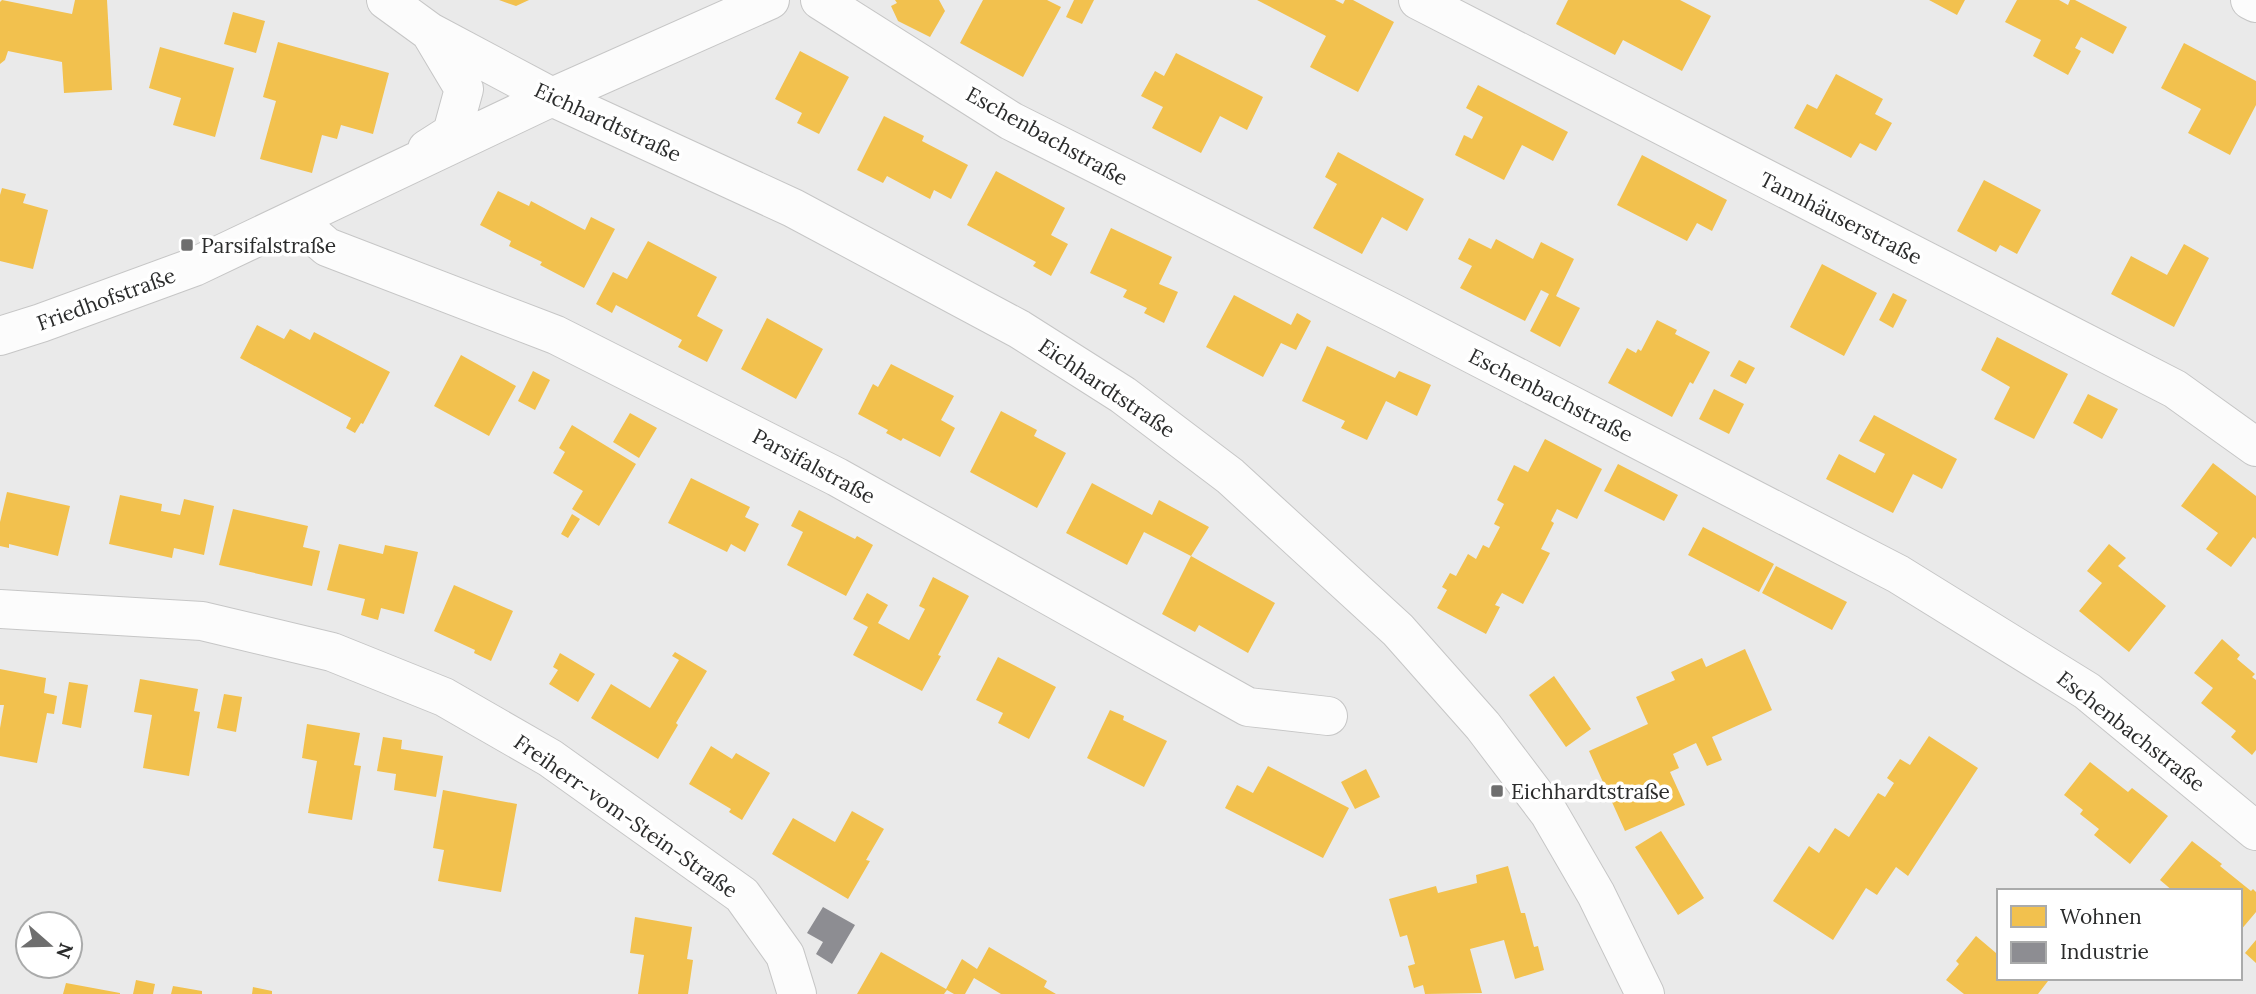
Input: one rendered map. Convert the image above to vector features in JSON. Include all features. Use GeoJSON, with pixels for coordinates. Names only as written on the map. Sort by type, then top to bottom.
{"type":"FeatureCollection","features":[{"type":"Feature","properties":{"kind":"street","name":"Eichhardtstraße"},"geometry":{"type":"LineString","coordinates":[[386,0],[430,32],[552,97],[793,208],[1019,329],[1123,395],[1230,476],[1398,630],[1483,726],[1549,813],[1597,894],[1645,994]]}},
{"type":"Feature","properties":{"kind":"street","name":"Friedhofstraße"},"geometry":{"type":"LineString","coordinates":[[0,336],[194,267],[399,168],[769,0]]}},
{"type":"Feature","properties":{"kind":"street","name":"Eschenbachstraße"},"geometry":{"type":"LineString","coordinates":[[820,0],[1011,121],[1391,312],[1898,574],[2087,691],[2256,831]]}},
{"type":"Feature","properties":{"kind":"street","name":"Tannhäuserstraße"},"geometry":{"type":"LineString","coordinates":[[1418,0],[2175,389],[2256,447]]}},
{"type":"Feature","properties":{"kind":"street"},"geometry":{"type":"LineString","coordinates":[[2250,0],[2256,3]]}},
{"type":"Feature","properties":{"kind":"street","name":"Friedhofstraße"},"geometry":{"type":"LineString","coordinates":[[399,168],[452,133],[464,89],[430,32]]}},
{"type":"Feature","properties":{"kind":"street","name":"Parsifalstraße"},"geometry":{"type":"LineString","coordinates":[[296,220],[327,247],[556,335],[837,477],[1248,707],[1328,716]]}},
{"type":"Feature","properties":{"kind":"street","name":"Freiherr-vom-Stein-Straße"},"geometry":{"type":"LineString","coordinates":[[0,609],[202,621],[332,652],[444,697],[550,758],[742,895],[785,955],[797,994]]}},
{"type":"Feature","properties":{"kind":"building: Wohnen"},"geometry":{"type":"Polygon","coordinates":[[[2,0],[72,14],[75,0],[107,0],[112,90],[64,93],[62,62],[8,51],[5,60],[0,64],[2,0]]]}},
{"type":"Feature","properties":{"kind":"building: Wohnen"},"geometry":{"type":"Polygon","coordinates":[[[499,0],[529,0],[516,6],[499,0]]]}},
{"type":"Feature","properties":{"kind":"building: Wohnen"},"geometry":{"type":"Polygon","coordinates":[[[895,0],[939,0],[945,11],[930,37],[898,21],[891,6],[897,3],[895,0]]]}},
{"type":"Feature","properties":{"kind":"building: Wohnen"},"geometry":{"type":"Polygon","coordinates":[[[983,0],[1047,0],[1061,7],[1023,77],[960,43],[983,0]]]}},
{"type":"Feature","properties":{"kind":"building: Wohnen"},"geometry":{"type":"Polygon","coordinates":[[[1074,0],[1094,0],[1082,24],[1066,17],[1074,0]]]}},
{"type":"Feature","properties":{"kind":"building: Wohnen"},"geometry":{"type":"Polygon","coordinates":[[[1257,0],[1335,0],[1343,4],[1345,0],[1353,0],[1394,22],[1358,92],[1310,67],[1326,36],[1257,0]]]}},
{"type":"Feature","properties":{"kind":"building: Wohnen"},"geometry":{"type":"Polygon","coordinates":[[[1568,0],[1680,0],[1711,16],[1682,71],[1623,40],[1615,55],[1556,24],[1568,0]]]}},
{"type":"Feature","properties":{"kind":"building: Wohnen"},"geometry":{"type":"Polygon","coordinates":[[[1929,0],[1965,0],[1957,15],[1929,0]]]}},
{"type":"Feature","properties":{"kind":"building: Wohnen"},"geometry":{"type":"Polygon","coordinates":[[[2017,0],[2059,0],[2068,5],[2070,0],[2075,0],[2127,27],[2113,54],[2081,37],[2075,48],[2081,51],[2068,75],[2033,56],[2041,40],[2005,22],[2017,0]]]}},
{"type":"Feature","properties":{"kind":"building: Wohnen"},"geometry":{"type":"Polygon","coordinates":[[[233,12],[265,21],[256,53],[224,44],[233,12]]]}},
{"type":"Feature","properties":{"kind":"building: Wohnen"},"geometry":{"type":"Polygon","coordinates":[[[278,42],[389,73],[373,134],[341,125],[337,139],[322,135],[312,173],[260,159],[276,101],[263,97],[278,42]]]}},
{"type":"Feature","properties":{"kind":"building: Wohnen"},"geometry":{"type":"Polygon","coordinates":[[[2184,43],[2256,81],[2256,105],[2230,155],[2188,133],[2201,109],[2161,88],[2184,43]]]}},
{"type":"Feature","properties":{"kind":"building: Wohnen"},"geometry":{"type":"Polygon","coordinates":[[[160,47],[234,68],[215,137],[173,125],[181,98],[149,88],[160,47]]]}},
{"type":"Feature","properties":{"kind":"building: Wohnen"},"geometry":{"type":"Polygon","coordinates":[[[800,51],[849,77],[819,134],[797,123],[802,113],[775,99],[800,51]]]}},
{"type":"Feature","properties":{"kind":"building: Wohnen"},"geometry":{"type":"Polygon","coordinates":[[[1176,53],[1263,97],[1247,130],[1220,116],[1201,153],[1152,128],[1163,107],[1141,96],[1155,71],[1164,76],[1176,53]]]}},
{"type":"Feature","properties":{"kind":"building: Wohnen"},"geometry":{"type":"Polygon","coordinates":[[[1836,74],[1883,99],[1875,114],[1892,123],[1876,151],[1860,143],[1851,158],[1794,128],[1807,104],[1817,109],[1836,74]]]}},
{"type":"Feature","properties":{"kind":"building: Wohnen"},"geometry":{"type":"Polygon","coordinates":[[[1478,85],[1568,132],[1553,161],[1522,145],[1504,180],[1455,155],[1464,135],[1472,139],[1483,117],[1466,108],[1478,85]]]}},
{"type":"Feature","properties":{"kind":"building: Wohnen"},"geometry":{"type":"Polygon","coordinates":[[[884,116],[924,136],[922,141],[968,165],[951,199],[934,190],[930,199],[887,176],[883,183],[857,170],[884,116]]]}},
{"type":"Feature","properties":{"kind":"building: Wohnen"},"geometry":{"type":"Polygon","coordinates":[[[1338,152],[1424,199],[1407,231],[1382,217],[1362,254],[1313,228],[1337,184],[1325,177],[1338,152]]]}},
{"type":"Feature","properties":{"kind":"building: Wohnen"},"geometry":{"type":"Polygon","coordinates":[[[1642,155],[1727,200],[1712,231],[1697,223],[1687,241],[1617,205],[1642,155]]]}},
{"type":"Feature","properties":{"kind":"building: Wohnen"},"geometry":{"type":"Polygon","coordinates":[[[996,171],[1065,208],[1051,235],[1068,244],[1051,276],[1033,266],[1036,262],[967,225],[996,171]]]}},
{"type":"Feature","properties":{"kind":"building: Wohnen"},"geometry":{"type":"Polygon","coordinates":[[[1984,180],[2041,210],[2017,254],[2000,245],[1996,252],[1957,231],[1984,180]]]}},
{"type":"Feature","properties":{"kind":"building: Wohnen"},"geometry":{"type":"Polygon","coordinates":[[[2,188],[26,194],[23,203],[48,210],[33,269],[0,261],[2,188]]]}},
{"type":"Feature","properties":{"kind":"building: Wohnen"},"geometry":{"type":"Polygon","coordinates":[[[498,191],[529,206],[531,201],[585,230],[591,217],[615,229],[584,288],[540,265],[542,262],[509,246],[511,241],[480,225],[498,191]]]}},
{"type":"Feature","properties":{"kind":"building: Wohnen"},"geometry":{"type":"Polygon","coordinates":[[[1111,228],[1172,257],[1159,284],[1178,292],[1164,323],[1144,313],[1147,308],[1123,297],[1127,290],[1090,273],[1111,228]]]}},
{"type":"Feature","properties":{"kind":"building: Wohnen"},"geometry":{"type":"Polygon","coordinates":[[[1469,238],[1491,249],[1496,239],[1533,259],[1541,242],[1574,259],[1556,296],[1580,308],[1560,347],[1530,331],[1549,294],[1541,290],[1525,321],[1460,288],[1472,266],[1458,259],[1469,238]]]}},
{"type":"Feature","properties":{"kind":"building: Wohnen"},"geometry":{"type":"Polygon","coordinates":[[[648,241],[717,277],[697,316],[723,330],[707,362],[678,347],[682,340],[616,305],[612,313],[596,304],[613,272],[627,279],[648,241]]]}},
{"type":"Feature","properties":{"kind":"building: Wohnen"},"geometry":{"type":"Polygon","coordinates":[[[2184,244],[2209,258],[2174,327],[2111,294],[2131,256],[2167,275],[2184,244]]]}},
{"type":"Feature","properties":{"kind":"building: Wohnen"},"geometry":{"type":"Polygon","coordinates":[[[1822,264],[1877,293],[1844,356],[1790,327],[1822,264]]]}},
{"type":"Feature","properties":{"kind":"building: Wohnen"},"geometry":{"type":"Polygon","coordinates":[[[1893,293],[1907,300],[1893,328],[1879,320],[1893,293]]]}},
{"type":"Feature","properties":{"kind":"building: Wohnen"},"geometry":{"type":"Polygon","coordinates":[[[1234,295],[1291,325],[1297,313],[1311,321],[1296,350],[1281,343],[1263,377],[1206,347],[1234,295]]]}},
{"type":"Feature","properties":{"kind":"building: Wohnen"},"geometry":{"type":"Polygon","coordinates":[[[767,318],[823,349],[796,399],[741,369],[767,318]]]}},
{"type":"Feature","properties":{"kind":"building: Wohnen"},"geometry":{"type":"Polygon","coordinates":[[[1657,320],[1677,330],[1675,334],[1710,352],[1693,384],[1690,382],[1672,417],[1608,383],[1627,348],[1636,353],[1638,349],[1641,351],[1657,320]]]}},
{"type":"Feature","properties":{"kind":"building: Wohnen"},"geometry":{"type":"Polygon","coordinates":[[[257,325],[284,339],[290,329],[310,340],[314,332],[390,372],[363,424],[361,423],[355,433],[346,428],[351,418],[240,358],[257,325]]]}},
{"type":"Feature","properties":{"kind":"building: Wohnen"},"geometry":{"type":"Polygon","coordinates":[[[1997,337],[2068,374],[2034,439],[1994,419],[2010,387],[1981,370],[1997,337]]]}},
{"type":"Feature","properties":{"kind":"building: Wohnen"},"geometry":{"type":"Polygon","coordinates":[[[1327,346],[1395,378],[1399,371],[1431,385],[1417,416],[1386,401],[1367,440],[1341,428],[1345,421],[1302,401],[1327,346]]]}},
{"type":"Feature","properties":{"kind":"building: Wohnen"},"geometry":{"type":"Polygon","coordinates":[[[461,355],[516,386],[489,436],[434,406],[461,355]]]}},
{"type":"Feature","properties":{"kind":"building: Wohnen"},"geometry":{"type":"Polygon","coordinates":[[[1739,360],[1755,368],[1746,384],[1730,376],[1739,360]]]}},
{"type":"Feature","properties":{"kind":"building: Wohnen"},"geometry":{"type":"Polygon","coordinates":[[[891,364],[954,396],[941,420],[955,428],[940,457],[903,438],[901,441],[886,433],[888,430],[858,414],[873,384],[878,387],[891,364]]]}},
{"type":"Feature","properties":{"kind":"building: Wohnen"},"geometry":{"type":"Polygon","coordinates":[[[533,371],[550,380],[535,410],[518,401],[533,371]]]}},
{"type":"Feature","properties":{"kind":"building: Wohnen"},"geometry":{"type":"Polygon","coordinates":[[[1714,389],[1744,404],[1729,434],[1699,419],[1714,389]]]}},
{"type":"Feature","properties":{"kind":"building: Wohnen"},"geometry":{"type":"Polygon","coordinates":[[[2088,394],[2118,409],[2102,439],[2073,423],[2088,394]]]}},
{"type":"Feature","properties":{"kind":"building: Wohnen"},"geometry":{"type":"Polygon","coordinates":[[[1001,411],[1037,430],[1034,436],[1066,453],[1037,508],[970,472],[1001,411]]]}},
{"type":"Feature","properties":{"kind":"building: Wohnen"},"geometry":{"type":"Polygon","coordinates":[[[630,413],[657,428],[639,458],[613,442],[630,413]]]}},
{"type":"Feature","properties":{"kind":"building: Wohnen"},"geometry":{"type":"Polygon","coordinates":[[[1874,415],[1957,459],[1942,489],[1913,474],[1893,513],[1826,479],[1839,454],[1875,473],[1885,454],[1859,441],[1874,415]]]}},
{"type":"Feature","properties":{"kind":"building: Wohnen"},"geometry":{"type":"Polygon","coordinates":[[[572,425],[636,464],[599,526],[572,509],[583,491],[553,473],[565,452],[559,448],[572,425]]]}},
{"type":"Feature","properties":{"kind":"building: Wohnen"},"geometry":{"type":"Polygon","coordinates":[[[1545,439],[1602,469],[1577,519],[1557,509],[1551,521],[1554,523],[1541,549],[1550,553],[1523,604],[1502,593],[1495,605],[1500,607],[1486,634],[1437,608],[1447,590],[1442,587],[1450,573],[1456,576],[1468,554],[1476,559],[1483,545],[1489,548],[1500,527],[1494,524],[1504,504],[1497,500],[1514,465],[1528,472],[1545,439]]]}},
{"type":"Feature","properties":{"kind":"building: Wohnen"},"geometry":{"type":"Polygon","coordinates":[[[2213,463],[2256,496],[2256,539],[2253,537],[2231,567],[2206,549],[2218,533],[2181,506],[2213,463]]]}},
{"type":"Feature","properties":{"kind":"building: Wohnen"},"geometry":{"type":"Polygon","coordinates":[[[1618,464],[1678,495],[1664,521],[1604,491],[1618,464]]]}},
{"type":"Feature","properties":{"kind":"building: Wohnen"},"geometry":{"type":"Polygon","coordinates":[[[691,478],[750,507],[745,517],[759,524],[745,552],[731,544],[727,552],[668,523],[691,478]]]}},
{"type":"Feature","properties":{"kind":"building: Wohnen"},"geometry":{"type":"Polygon","coordinates":[[[1092,483],[1152,515],[1159,500],[1209,527],[1191,556],[1144,532],[1127,565],[1066,533],[1092,483]]]}},
{"type":"Feature","properties":{"kind":"building: Wohnen"},"geometry":{"type":"Polygon","coordinates":[[[7,492],[70,506],[58,556],[9,544],[9,548],[0,546],[0,522],[7,492]]]}},
{"type":"Feature","properties":{"kind":"building: Wohnen"},"geometry":{"type":"Polygon","coordinates":[[[120,495],[162,504],[161,511],[180,515],[184,499],[214,506],[204,555],[174,548],[172,558],[109,544],[120,495]]]}},
{"type":"Feature","properties":{"kind":"building: Wohnen"},"geometry":{"type":"Polygon","coordinates":[[[233,509],[308,526],[303,547],[320,551],[312,586],[219,565],[233,509]]]}},
{"type":"Feature","properties":{"kind":"building: Wohnen"},"geometry":{"type":"Polygon","coordinates":[[[799,510],[855,539],[857,536],[873,545],[846,596],[787,565],[803,532],[791,526],[799,510]]]}},
{"type":"Feature","properties":{"kind":"building: Wohnen"},"geometry":{"type":"Polygon","coordinates":[[[572,514],[580,519],[568,538],[561,534],[572,514]]]}},
{"type":"Feature","properties":{"kind":"building: Wohnen"},"geometry":{"type":"Polygon","coordinates":[[[1703,527],[1774,564],[1759,592],[1688,555],[1703,527]]]}},
{"type":"Feature","properties":{"kind":"building: Wohnen"},"geometry":{"type":"Polygon","coordinates":[[[339,544],[383,554],[385,545],[418,552],[404,614],[381,608],[378,620],[361,615],[365,599],[327,590],[339,544]]]}},
{"type":"Feature","properties":{"kind":"building: Wohnen"},"geometry":{"type":"Polygon","coordinates":[[[2109,544],[2126,558],[2118,566],[2166,606],[2129,652],[2079,611],[2102,583],[2087,571],[2109,544]]]}},
{"type":"Feature","properties":{"kind":"building: Wohnen"},"geometry":{"type":"Polygon","coordinates":[[[1191,556],[1275,603],[1248,653],[1199,625],[1195,632],[1162,614],[1191,556]]]}},
{"type":"Feature","properties":{"kind":"building: Wohnen"},"geometry":{"type":"Polygon","coordinates":[[[1776,566],[1847,602],[1832,630],[1762,593],[1776,566]]]}},
{"type":"Feature","properties":{"kind":"building: Wohnen"},"geometry":{"type":"Polygon","coordinates":[[[933,577],[969,596],[922,691],[853,655],[868,627],[853,619],[867,593],[888,605],[878,623],[909,640],[925,609],[919,606],[933,577]]]}},
{"type":"Feature","properties":{"kind":"building: Wohnen"},"geometry":{"type":"Polygon","coordinates":[[[454,585],[513,611],[491,661],[474,653],[475,650],[434,631],[454,585]]]}},
{"type":"Feature","properties":{"kind":"building: Wohnen"},"geometry":{"type":"Polygon","coordinates":[[[2222,639],[2240,655],[2237,659],[2255,674],[2252,677],[2256,680],[2256,750],[2252,755],[2231,737],[2236,731],[2201,703],[2213,688],[2194,673],[2222,639]]]}},
{"type":"Feature","properties":{"kind":"building: Wohnen"},"geometry":{"type":"Polygon","coordinates":[[[1745,649],[1772,710],[1712,737],[1722,760],[1707,766],[1696,743],[1673,754],[1679,768],[1670,772],[1685,805],[1625,831],[1589,751],[1648,724],[1636,697],[1675,680],[1671,672],[1702,658],[1706,667],[1745,649]]]}},
{"type":"Feature","properties":{"kind":"building: Wohnen"},"geometry":{"type":"Polygon","coordinates":[[[675,652],[707,671],[658,759],[591,718],[611,684],[650,708],[679,660],[672,656],[675,652]]]}},
{"type":"Feature","properties":{"kind":"building: Wohnen"},"geometry":{"type":"Polygon","coordinates":[[[560,653],[595,674],[578,702],[549,684],[558,670],[553,667],[560,653]]]}},
{"type":"Feature","properties":{"kind":"building: Wohnen"},"geometry":{"type":"Polygon","coordinates":[[[998,657],[1056,687],[1029,739],[998,723],[1003,713],[976,700],[998,657]]]}},
{"type":"Feature","properties":{"kind":"building: Wohnen"},"geometry":{"type":"Polygon","coordinates":[[[0,669],[46,678],[44,693],[57,696],[54,714],[47,713],[37,763],[0,756],[0,728],[4,705],[0,705],[0,669]]]}},
{"type":"Feature","properties":{"kind":"building: Wohnen"},"geometry":{"type":"Polygon","coordinates":[[[1554,676],[1591,729],[1566,747],[1529,695],[1554,676]]]}},
{"type":"Feature","properties":{"kind":"building: Wohnen"},"geometry":{"type":"Polygon","coordinates":[[[140,679],[198,689],[194,711],[200,712],[189,776],[143,768],[152,715],[134,712],[140,679]]]}},
{"type":"Feature","properties":{"kind":"building: Wohnen"},"geometry":{"type":"Polygon","coordinates":[[[69,682],[88,685],[81,728],[62,724],[69,682]]]}},
{"type":"Feature","properties":{"kind":"building: Wohnen"},"geometry":{"type":"Polygon","coordinates":[[[224,694],[242,697],[236,732],[217,728],[224,694]]]}},
{"type":"Feature","properties":{"kind":"building: Wohnen"},"geometry":{"type":"Polygon","coordinates":[[[1110,710],[1124,716],[1123,720],[1167,741],[1144,787],[1087,758],[1110,710]]]}},
{"type":"Feature","properties":{"kind":"building: Wohnen"},"geometry":{"type":"Polygon","coordinates":[[[307,724],[360,733],[354,765],[361,766],[352,820],[308,813],[317,761],[302,758],[307,724]]]}},
{"type":"Feature","properties":{"kind":"building: Wohnen"},"geometry":{"type":"Polygon","coordinates":[[[1929,736],[1978,768],[1908,876],[1896,867],[1877,895],[1866,888],[1833,940],[1773,901],[1809,846],[1819,853],[1835,828],[1849,837],[1878,793],[1885,797],[1894,783],[1887,778],[1900,759],[1910,765],[1929,736]]]}},
{"type":"Feature","properties":{"kind":"building: Wohnen"},"geometry":{"type":"Polygon","coordinates":[[[383,737],[402,740],[401,749],[443,756],[436,797],[394,790],[396,774],[377,771],[383,737]]]}},
{"type":"Feature","properties":{"kind":"building: Wohnen"},"geometry":{"type":"Polygon","coordinates":[[[711,746],[732,759],[736,753],[770,773],[742,820],[729,812],[731,809],[689,784],[711,746]]]}},
{"type":"Feature","properties":{"kind":"building: Wohnen"},"geometry":{"type":"Polygon","coordinates":[[[2090,762],[2128,792],[2132,788],[2168,816],[2130,864],[2094,835],[2099,829],[2080,814],[2083,810],[2064,795],[2090,762]]]}},
{"type":"Feature","properties":{"kind":"building: Wohnen"},"geometry":{"type":"Polygon","coordinates":[[[1268,766],[1349,808],[1323,858],[1225,808],[1237,785],[1253,793],[1268,766]]]}},
{"type":"Feature","properties":{"kind":"building: Wohnen"},"geometry":{"type":"Polygon","coordinates":[[[1366,769],[1380,797],[1355,809],[1341,782],[1366,769]]]}},
{"type":"Feature","properties":{"kind":"building: Wohnen"},"geometry":{"type":"Polygon","coordinates":[[[443,790],[517,804],[501,892],[438,881],[444,850],[433,848],[443,790]]]}},
{"type":"Feature","properties":{"kind":"building: Wohnen"},"geometry":{"type":"Polygon","coordinates":[[[852,811],[884,829],[866,860],[870,861],[848,899],[772,854],[793,818],[835,842],[852,811]]]}},
{"type":"Feature","properties":{"kind":"building: Wohnen"},"geometry":{"type":"Polygon","coordinates":[[[1661,831],[1704,898],[1678,915],[1635,847],[1661,831]]]}},
{"type":"Feature","properties":{"kind":"building: Wohnen"},"geometry":{"type":"Polygon","coordinates":[[[2192,841],[2251,891],[2253,889],[2256,892],[2256,912],[2242,929],[2242,889],[2171,889],[2160,880],[2192,841]]]}},
{"type":"Feature","properties":{"kind":"building: Wohnen"},"geometry":{"type":"Polygon","coordinates":[[[1508,866],[1521,913],[1525,913],[1534,947],[1538,946],[1544,970],[1515,979],[1504,940],[1470,949],[1482,993],[1425,994],[1423,985],[1414,988],[1408,966],[1415,964],[1407,935],[1400,937],[1389,899],[1436,886],[1438,893],[1477,883],[1476,875],[1508,866]]]}},
{"type":"Feature","properties":{"kind":"building: Wohnen"},"geometry":{"type":"Polygon","coordinates":[[[635,917],[692,927],[687,959],[693,960],[688,994],[638,994],[644,955],[630,953],[635,917]]]}},
{"type":"Feature","properties":{"kind":"building: Wohnen"},"geometry":{"type":"Polygon","coordinates":[[[1976,936],[1997,952],[1997,980],[2048,981],[2038,994],[1964,994],[1946,980],[1959,964],[1956,961],[1976,936]]]}},
{"type":"Feature","properties":{"kind":"building: Wohnen"},"geometry":{"type":"Polygon","coordinates":[[[2256,940],[2256,963],[2245,953],[2256,940]]]}},
{"type":"Feature","properties":{"kind":"building: Wohnen"},"geometry":{"type":"Polygon","coordinates":[[[989,947],[1047,981],[1044,987],[1056,994],[1001,994],[974,978],[965,994],[954,994],[947,990],[944,994],[857,994],[881,952],[946,989],[962,959],[977,969],[989,947]]]}},
{"type":"Feature","properties":{"kind":"building: Wohnen"},"geometry":{"type":"Polygon","coordinates":[[[136,980],[155,984],[153,994],[133,994],[136,980]]]}},
{"type":"Feature","properties":{"kind":"building: Wohnen"},"geometry":{"type":"Polygon","coordinates":[[[66,983],[120,993],[120,994],[63,994],[66,983]]]}},
{"type":"Feature","properties":{"kind":"building: Wohnen"},"geometry":{"type":"Polygon","coordinates":[[[173,986],[202,991],[202,994],[171,994],[173,986]]]}},
{"type":"Feature","properties":{"kind":"building: Wohnen"},"geometry":{"type":"Polygon","coordinates":[[[253,987],[272,991],[272,994],[252,994],[253,987]]]}},
{"type":"Feature","properties":{"kind":"building: Industrie"},"geometry":{"type":"Polygon","coordinates":[[[823,907],[855,925],[832,964],[816,954],[823,942],[807,933],[823,907]]]}},
{"type":"Feature","properties":{"kind":"place","name":"Parsifalstraße"},"geometry":{"type":"Point","coordinates":[187,245]}},
{"type":"Feature","properties":{"kind":"place","name":"Eichhardtstraße"},"geometry":{"type":"Point","coordinates":[1497,791]}}]}
